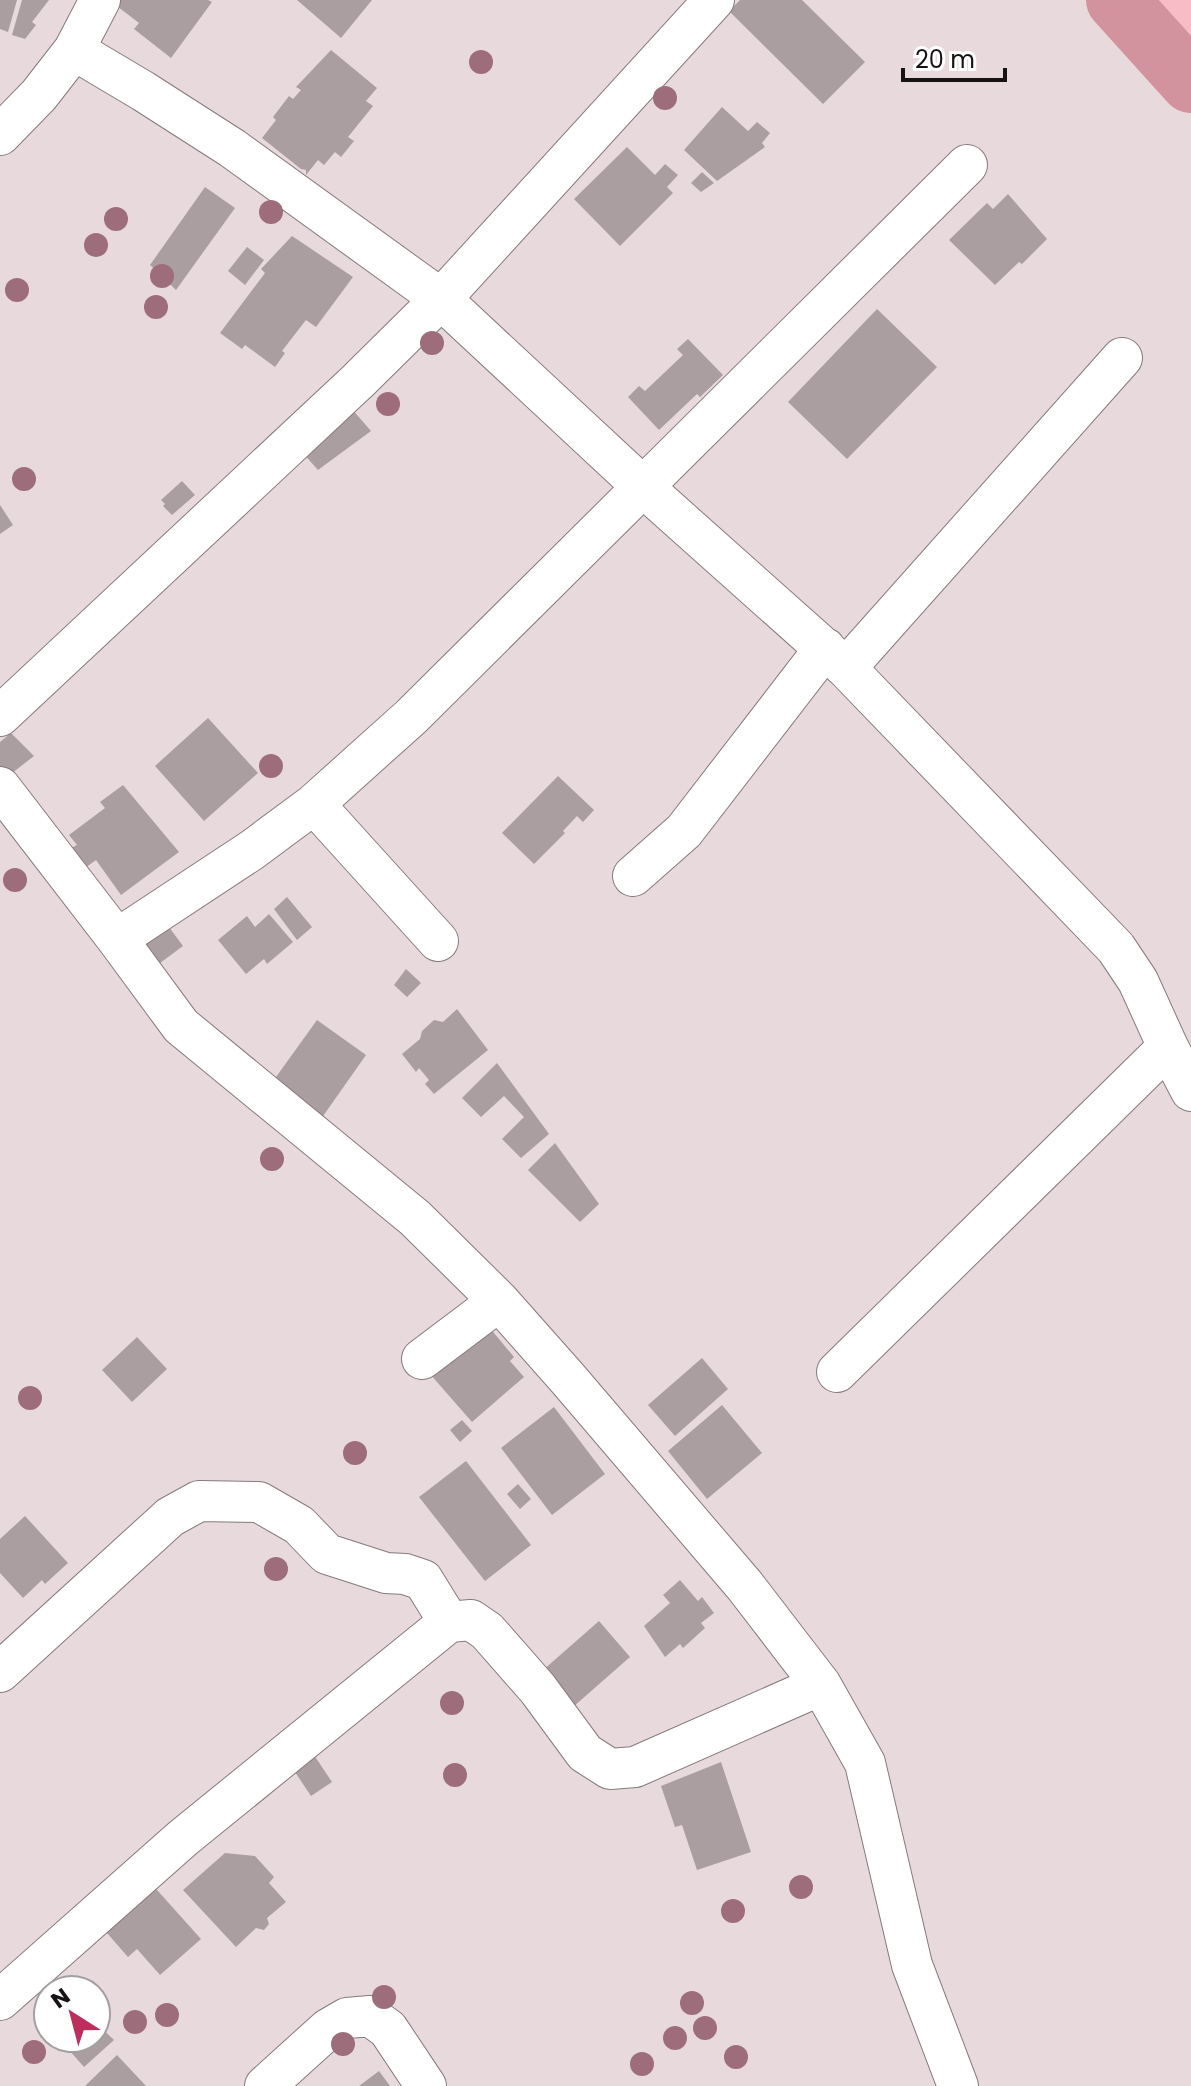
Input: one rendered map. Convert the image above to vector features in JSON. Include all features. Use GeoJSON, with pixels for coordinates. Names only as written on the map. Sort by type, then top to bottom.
{"type":"FeatureCollection","features":[{"type":"Feature","properties":{"kind":"street"},"geometry":{"type":"LineString","coordinates":[[0,135],[39,95],[74,50],[100,0]]}},
{"type":"Feature","properties":{"kind":"street"},"geometry":{"type":"LineString","coordinates":[[0,716],[441,299],[714,0]]}},
{"type":"Feature","properties":{"kind":"street"},"geometry":{"type":"LineString","coordinates":[[74,50],[232,148],[441,299],[642,486],[836,658],[1116,948],[1138,981],[1191,1091]]}},
{"type":"Feature","properties":{"kind":"street"},"geometry":{"type":"LineString","coordinates":[[117,939],[252,850],[314,804],[412,716],[967,165]]}},
{"type":"Feature","properties":{"kind":"street"},"geometry":{"type":"LineString","coordinates":[[633,876],[684,831],[836,658],[1122,358]]}},
{"type":"Feature","properties":{"kind":"street"},"geometry":{"type":"LineString","coordinates":[[0,787],[181,1026],[415,1218],[499,1301],[745,1586],[821,1685],[865,1763],[912,1965],[958,2086]]}},
{"type":"Feature","properties":{"kind":"street"},"geometry":{"type":"LineString","coordinates":[[314,804],[438,941]]}},
{"type":"Feature","properties":{"kind":"street"},"geometry":{"type":"LineString","coordinates":[[837,1372],[1168,1047]]}},
{"type":"Feature","properties":{"kind":"street"},"geometry":{"type":"LineString","coordinates":[[422,1359],[499,1301]]}},
{"type":"Feature","properties":{"kind":"street"},"geometry":{"type":"LineString","coordinates":[[0,1672],[170,1517],[199,1501],[259,1502],[299,1525],[327,1554],[386,1573],[405,1574],[423,1580],[449,1622]]}},
{"type":"Feature","properties":{"kind":"street"},"geometry":{"type":"LineString","coordinates":[[0,2000],[183,1838],[449,1622],[471,1620],[487,1631],[538,1689],[585,1753],[610,1769],[635,1767],[821,1685]]}},
{"type":"Feature","properties":{"kind":"street"},"geometry":{"type":"LineString","coordinates":[[265,2086],[328,2029],[347,2018],[370,2016],[388,2029],[426,2086]]}},
{"type":"Feature","properties":{"kind":"shaded area"},"geometry":{"type":"Polygon","coordinates":[[[1117,0],[1191,0],[1191,82],[1117,0]]]}},
{"type":"Feature","properties":{"kind":"building"},"geometry":{"type":"Polygon","coordinates":[[[0,0],[17,0],[8,32],[0,29],[0,0]]]}},
{"type":"Feature","properties":{"kind":"building"},"geometry":{"type":"Polygon","coordinates":[[[22,0],[49,0],[32,22],[36,25],[25,39],[12,35],[22,0]]]}},
{"type":"Feature","properties":{"kind":"building"},"geometry":{"type":"Polygon","coordinates":[[[109,0],[212,2],[171,58],[134,29],[139,23],[109,0]]]}},
{"type":"Feature","properties":{"kind":"building"},"geometry":{"type":"Polygon","coordinates":[[[297,0],[372,0],[341,38],[297,0]]]}},
{"type":"Feature","properties":{"kind":"building"},"geometry":{"type":"Polygon","coordinates":[[[740,0],[802,0],[865,62],[823,104],[729,11],[740,0]]]}},
{"type":"Feature","properties":{"kind":"building"},"geometry":{"type":"Polygon","coordinates":[[[331,50],[377,88],[366,101],[373,106],[348,137],[354,141],[341,157],[335,152],[324,165],[318,160],[306,175],[306,170],[262,138],[289,96],[293,99],[301,90],[296,87],[331,50]]]}},
{"type":"Feature","properties":{"kind":"building"},"geometry":{"type":"Polygon","coordinates":[[[722,107],[748,131],[757,122],[770,133],[762,143],[765,147],[717,181],[684,150],[722,107]]]}},
{"type":"Feature","properties":{"kind":"building"},"geometry":{"type":"Polygon","coordinates":[[[627,147],[655,175],[665,164],[678,175],[667,187],[673,193],[620,246],[574,199],[627,147]]]}},
{"type":"Feature","properties":{"kind":"building"},"geometry":{"type":"Polygon","coordinates":[[[702,172],[714,183],[701,192],[691,183],[702,172]]]}},
{"type":"Feature","properties":{"kind":"building"},"geometry":{"type":"Polygon","coordinates":[[[205,187],[235,208],[176,290],[150,265],[205,187]]]}},
{"type":"Feature","properties":{"kind":"building"},"geometry":{"type":"Polygon","coordinates":[[[1008,194],[1047,239],[995,285],[949,240],[987,203],[993,209],[1008,194]]]}},
{"type":"Feature","properties":{"kind":"building"},"geometry":{"type":"Polygon","coordinates":[[[292,236],[353,277],[316,327],[306,320],[282,351],[285,353],[275,367],[245,345],[242,349],[220,333],[265,273],[261,269],[292,236]]]}},
{"type":"Feature","properties":{"kind":"building"},"geometry":{"type":"Polygon","coordinates":[[[247,247],[264,260],[245,285],[228,271],[247,247]]]}},
{"type":"Feature","properties":{"kind":"building"},"geometry":{"type":"Polygon","coordinates":[[[877,309],[937,367],[847,459],[788,402],[877,309]]]}},
{"type":"Feature","properties":{"kind":"building"},"geometry":{"type":"Polygon","coordinates":[[[688,339],[723,375],[700,397],[697,394],[659,430],[628,397],[639,386],[645,391],[683,355],[677,349],[688,339]]]}},
{"type":"Feature","properties":{"kind":"building"},"geometry":{"type":"Polygon","coordinates":[[[351,408],[371,431],[318,470],[302,452],[351,408]]]}},
{"type":"Feature","properties":{"kind":"building"},"geometry":{"type":"Polygon","coordinates":[[[182,481],[195,495],[172,515],[161,500],[182,481]]]}},
{"type":"Feature","properties":{"kind":"building"},"geometry":{"type":"Polygon","coordinates":[[[0,505],[13,525],[0,534],[0,505]]]}},
{"type":"Feature","properties":{"kind":"building"},"geometry":{"type":"Polygon","coordinates":[[[208,718],[258,773],[204,821],[155,766],[208,718]]]}},
{"type":"Feature","properties":{"kind":"building"},"geometry":{"type":"Polygon","coordinates":[[[11,733],[34,756],[7,777],[0,767],[0,742],[11,733]]]}},
{"type":"Feature","properties":{"kind":"building"},"geometry":{"type":"Polygon","coordinates":[[[558,776],[594,810],[583,822],[577,816],[563,831],[565,833],[534,864],[502,833],[558,776]]]}},
{"type":"Feature","properties":{"kind":"building"},"geometry":{"type":"Polygon","coordinates":[[[123,785],[179,852],[121,895],[96,860],[85,868],[71,848],[77,845],[69,835],[105,808],[100,802],[123,785]]]}},
{"type":"Feature","properties":{"kind":"building"},"geometry":{"type":"Polygon","coordinates":[[[287,897],[312,927],[297,940],[274,909],[287,897]]]}},
{"type":"Feature","properties":{"kind":"building"},"geometry":{"type":"Polygon","coordinates":[[[269,914],[293,942],[267,964],[264,959],[246,974],[218,940],[247,916],[255,927],[269,914]]]}},
{"type":"Feature","properties":{"kind":"building"},"geometry":{"type":"Polygon","coordinates":[[[166,923],[183,946],[156,966],[139,944],[166,923]]]}},
{"type":"Feature","properties":{"kind":"building"},"geometry":{"type":"Polygon","coordinates":[[[406,969],[421,983],[407,997],[394,985],[406,969]]]}},
{"type":"Feature","properties":{"kind":"building"},"geometry":{"type":"Polygon","coordinates":[[[457,1009],[488,1050],[434,1094],[425,1084],[429,1080],[419,1068],[416,1072],[402,1054],[420,1039],[422,1031],[434,1020],[443,1022],[457,1009]]]}},
{"type":"Feature","properties":{"kind":"building"},"geometry":{"type":"Polygon","coordinates":[[[317,1020],[366,1055],[321,1119],[271,1084],[317,1020]]]}},
{"type":"Feature","properties":{"kind":"building"},"geometry":{"type":"Polygon","coordinates":[[[497,1063],[549,1134],[521,1158],[502,1139],[524,1117],[504,1096],[481,1117],[462,1098],[497,1063]]]}},
{"type":"Feature","properties":{"kind":"building"},"geometry":{"type":"Polygon","coordinates":[[[555,1143],[599,1204],[580,1222],[528,1170],[555,1143]]]}},
{"type":"Feature","properties":{"kind":"building"},"geometry":{"type":"Polygon","coordinates":[[[489,1327],[514,1357],[510,1361],[524,1377],[472,1422],[423,1366],[489,1327]]]}},
{"type":"Feature","properties":{"kind":"building"},"geometry":{"type":"Polygon","coordinates":[[[137,1337],[167,1369],[132,1402],[102,1370],[137,1337]]]}},
{"type":"Feature","properties":{"kind":"building"},"geometry":{"type":"Polygon","coordinates":[[[702,1358],[728,1389],[675,1436],[648,1405],[702,1358]]]}},
{"type":"Feature","properties":{"kind":"building"},"geometry":{"type":"Polygon","coordinates":[[[722,1405],[762,1453],[707,1499],[668,1451],[722,1405]]]}},
{"type":"Feature","properties":{"kind":"building"},"geometry":{"type":"Polygon","coordinates":[[[554,1407],[605,1474],[552,1515],[501,1448],[554,1407]]]}},
{"type":"Feature","properties":{"kind":"building"},"geometry":{"type":"Polygon","coordinates":[[[462,1420],[472,1431],[460,1442],[450,1430],[462,1420]]]}},
{"type":"Feature","properties":{"kind":"building"},"geometry":{"type":"Polygon","coordinates":[[[466,1461],[531,1545],[485,1581],[419,1497],[466,1461]]]}},
{"type":"Feature","properties":{"kind":"building"},"geometry":{"type":"Polygon","coordinates":[[[518,1484],[531,1499],[520,1509],[507,1494],[518,1484]]]}},
{"type":"Feature","properties":{"kind":"building"},"geometry":{"type":"Polygon","coordinates":[[[25,1516],[68,1563],[45,1584],[42,1580],[23,1598],[0,1573],[0,1539],[25,1516]]]}},
{"type":"Feature","properties":{"kind":"building"},"geometry":{"type":"Polygon","coordinates":[[[680,1580],[698,1601],[702,1597],[714,1613],[701,1623],[705,1628],[683,1648],[680,1644],[665,1657],[644,1626],[670,1603],[663,1595],[680,1580]]]}},
{"type":"Feature","properties":{"kind":"building"},"geometry":{"type":"Polygon","coordinates":[[[599,1621],[630,1657],[573,1707],[542,1671],[599,1621]]]}},
{"type":"Feature","properties":{"kind":"building"},"geometry":{"type":"Polygon","coordinates":[[[312,1752],[332,1782],[311,1796],[291,1766],[312,1752]]]}},
{"type":"Feature","properties":{"kind":"building"},"geometry":{"type":"Polygon","coordinates":[[[721,1762],[751,1852],[697,1870],[682,1825],[675,1827],[661,1786],[721,1762]]]}},
{"type":"Feature","properties":{"kind":"building"},"geometry":{"type":"Polygon","coordinates":[[[225,1853],[255,1856],[274,1877],[269,1883],[286,1902],[267,1918],[269,1924],[264,1930],[256,1928],[236,1947],[183,1890],[225,1853]]]}},
{"type":"Feature","properties":{"kind":"building"},"geometry":{"type":"Polygon","coordinates":[[[149,1881],[201,1939],[160,1975],[137,1949],[128,1957],[100,1925],[149,1881]]]}},
{"type":"Feature","properties":{"kind":"building"},"geometry":{"type":"Polygon","coordinates":[[[73,2054],[98,2054],[84,2067],[73,2054]]]}},
{"type":"Feature","properties":{"kind":"building"},"geometry":{"type":"Polygon","coordinates":[[[117,2055],[146,2086],[85,2086],[117,2055]]]}},
{"type":"Feature","properties":{"kind":"building"},"geometry":{"type":"Polygon","coordinates":[[[379,2071],[390,2086],[359,2086],[379,2071]]]}},
{"type":"Feature","properties":{"kind":"waterway"},"geometry":{"type":"LineString","coordinates":[[1117,0],[1191,82]]}}]}
